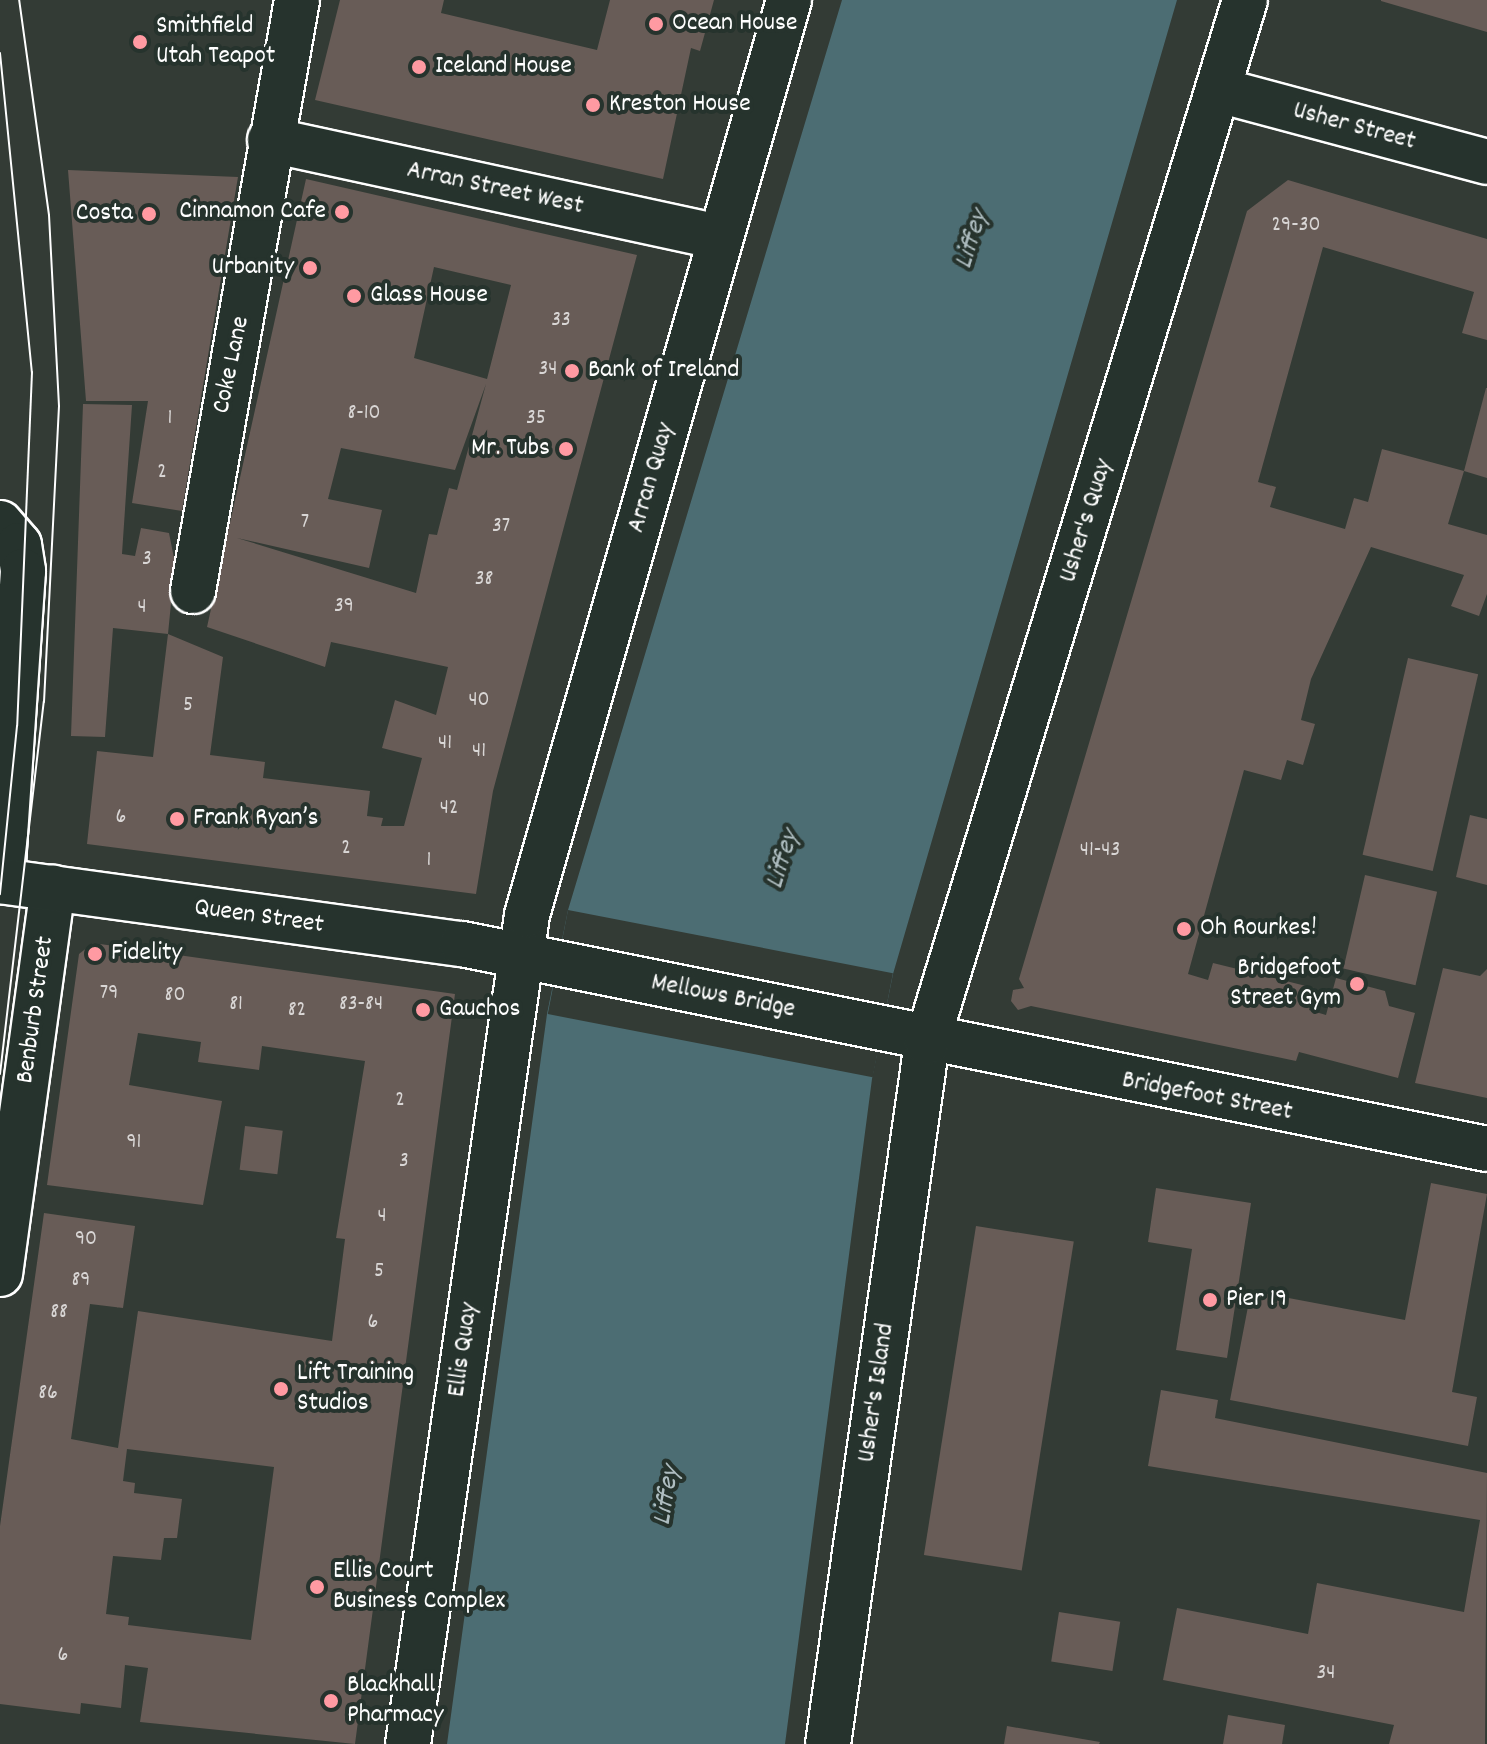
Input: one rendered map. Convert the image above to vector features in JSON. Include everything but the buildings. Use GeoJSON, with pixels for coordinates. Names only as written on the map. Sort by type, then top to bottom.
{"type":"FeatureCollection","features":[{"type":"Feature","properties":{"kind":"main road","name":"Coke Lane"},"geometry":{"type":"LineString","coordinates":[[193,591],[219,424],[270,184],[270,140],[297,0]]}},
{"type":"Feature","properties":{"kind":"main road","name":"Arran Quay"},"geometry":{"type":"LineString","coordinates":[[533,959],[720,237],[789,0]]}},
{"type":"Feature","properties":{"kind":"main road","name":"Usher's Quay"},"geometry":{"type":"LineString","coordinates":[[908,1036],[1222,91],[1245,0]]}},
{"type":"Feature","properties":{"kind":"main road","name":"Usher Street"},"geometry":{"type":"LineString","coordinates":[[1222,91],[1487,162]]}},
{"type":"Feature","properties":{"kind":"main road","name":"Arran Street West"},"geometry":{"type":"LineString","coordinates":[[270,140],[720,237]]}},
{"type":"Feature","properties":{"kind":"main road"},"geometry":{"type":"LineString","coordinates":[[0,523],[19,545],[23,571],[1,881]]}},
{"type":"Feature","properties":{"kind":"main road","name":"Queen Street"},"geometry":{"type":"LineString","coordinates":[[1,881],[533,959]]}},
{"type":"Feature","properties":{"kind":"main road","name":"Benburb Street"},"geometry":{"type":"LineString","coordinates":[[0,1274],[53,888]]}},
{"type":"Feature","properties":{"kind":"main road","name":"Mellows Bridge"},"geometry":{"type":"LineString","coordinates":[[533,959],[908,1036]]}},
{"type":"Feature","properties":{"kind":"main road","name":"Ellis Quay"},"geometry":{"type":"LineString","coordinates":[[408,1744],[533,959]]}},
{"type":"Feature","properties":{"kind":"main road","name":"Bridgefoot Street"},"geometry":{"type":"LineString","coordinates":[[908,1036],[1487,1149]]}},
{"type":"Feature","properties":{"kind":"main road","name":"Usher's Island"},"geometry":{"type":"LineString","coordinates":[[828,1744],[908,1036]]}},
{"type":"Feature","properties":{"kind":"water","name":"Liffey"},"geometry":{"type":"Polygon","coordinates":[[[842,0],[1177,0],[893,974],[872,1079],[785,1744],[447,1744],[547,1014],[568,910],[842,0]]]}},
{"type":"Feature","properties":{"kind":"pier"},"geometry":{"type":"Polygon","coordinates":[[[568,910],[893,973],[873,1077],[548,1014],[568,910]]]}},
{"type":"Feature","properties":{"kind":"tram line"},"geometry":{"type":"LineString","coordinates":[[0,1074],[44,702],[59,406],[49,215],[19,0]]}},
{"type":"Feature","properties":{"kind":"tram line"},"geometry":{"type":"LineString","coordinates":[[0,53],[32,372],[17,726],[0,894]]}},
{"type":"Feature","properties":{"kind":"place","name":"Ocean House"},"geometry":{"type":"Point","coordinates":[656,24]}},
{"type":"Feature","properties":{"kind":"place","name":"Smithfield Utah Teapot"},"geometry":{"type":"Point","coordinates":[140,42]}},
{"type":"Feature","properties":{"kind":"place","name":"Iceland House"},"geometry":{"type":"Point","coordinates":[419,67]}},
{"type":"Feature","properties":{"kind":"place","name":"Kreston House"},"geometry":{"type":"Point","coordinates":[593,105]}},
{"type":"Feature","properties":{"kind":"place","name":"Cinnamon Cafe"},"geometry":{"type":"Point","coordinates":[342,212]}},
{"type":"Feature","properties":{"kind":"place","name":"Costa"},"geometry":{"type":"Point","coordinates":[149,214]}},
{"type":"Feature","properties":{"kind":"place","name":"Urbanity"},"geometry":{"type":"Point","coordinates":[310,268]}},
{"type":"Feature","properties":{"kind":"place","name":"Glass House"},"geometry":{"type":"Point","coordinates":[354,296]}},
{"type":"Feature","properties":{"kind":"place","name":"Bank of Ireland"},"geometry":{"type":"Point","coordinates":[572,371]}},
{"type":"Feature","properties":{"kind":"place","name":"Mr. Tubs"},"geometry":{"type":"Point","coordinates":[566,449]}},
{"type":"Feature","properties":{"kind":"place","name":"Frank Ryan’s"},"geometry":{"type":"Point","coordinates":[177,819]}},
{"type":"Feature","properties":{"kind":"place","name":"Oh Rourkes!"},"geometry":{"type":"Point","coordinates":[1184,929]}},
{"type":"Feature","properties":{"kind":"place","name":"Fidelity"},"geometry":{"type":"Point","coordinates":[95,954]}},
{"type":"Feature","properties":{"kind":"place","name":"Bridgefoot Street Gym"},"geometry":{"type":"Point","coordinates":[1357,984]}},
{"type":"Feature","properties":{"kind":"place","name":"Gauchos"},"geometry":{"type":"Point","coordinates":[423,1010]}},
{"type":"Feature","properties":{"kind":"place","name":"Pier 19"},"geometry":{"type":"Point","coordinates":[1210,1300]}},
{"type":"Feature","properties":{"kind":"place","name":"Lift Training Studios"},"geometry":{"type":"Point","coordinates":[281,1389]}},
{"type":"Feature","properties":{"kind":"place","name":"Ellis Court Business Complex"},"geometry":{"type":"Point","coordinates":[317,1587]}},
{"type":"Feature","properties":{"kind":"place","name":"Blackhall Pharmacy"},"geometry":{"type":"Point","coordinates":[331,1701]}}]}
